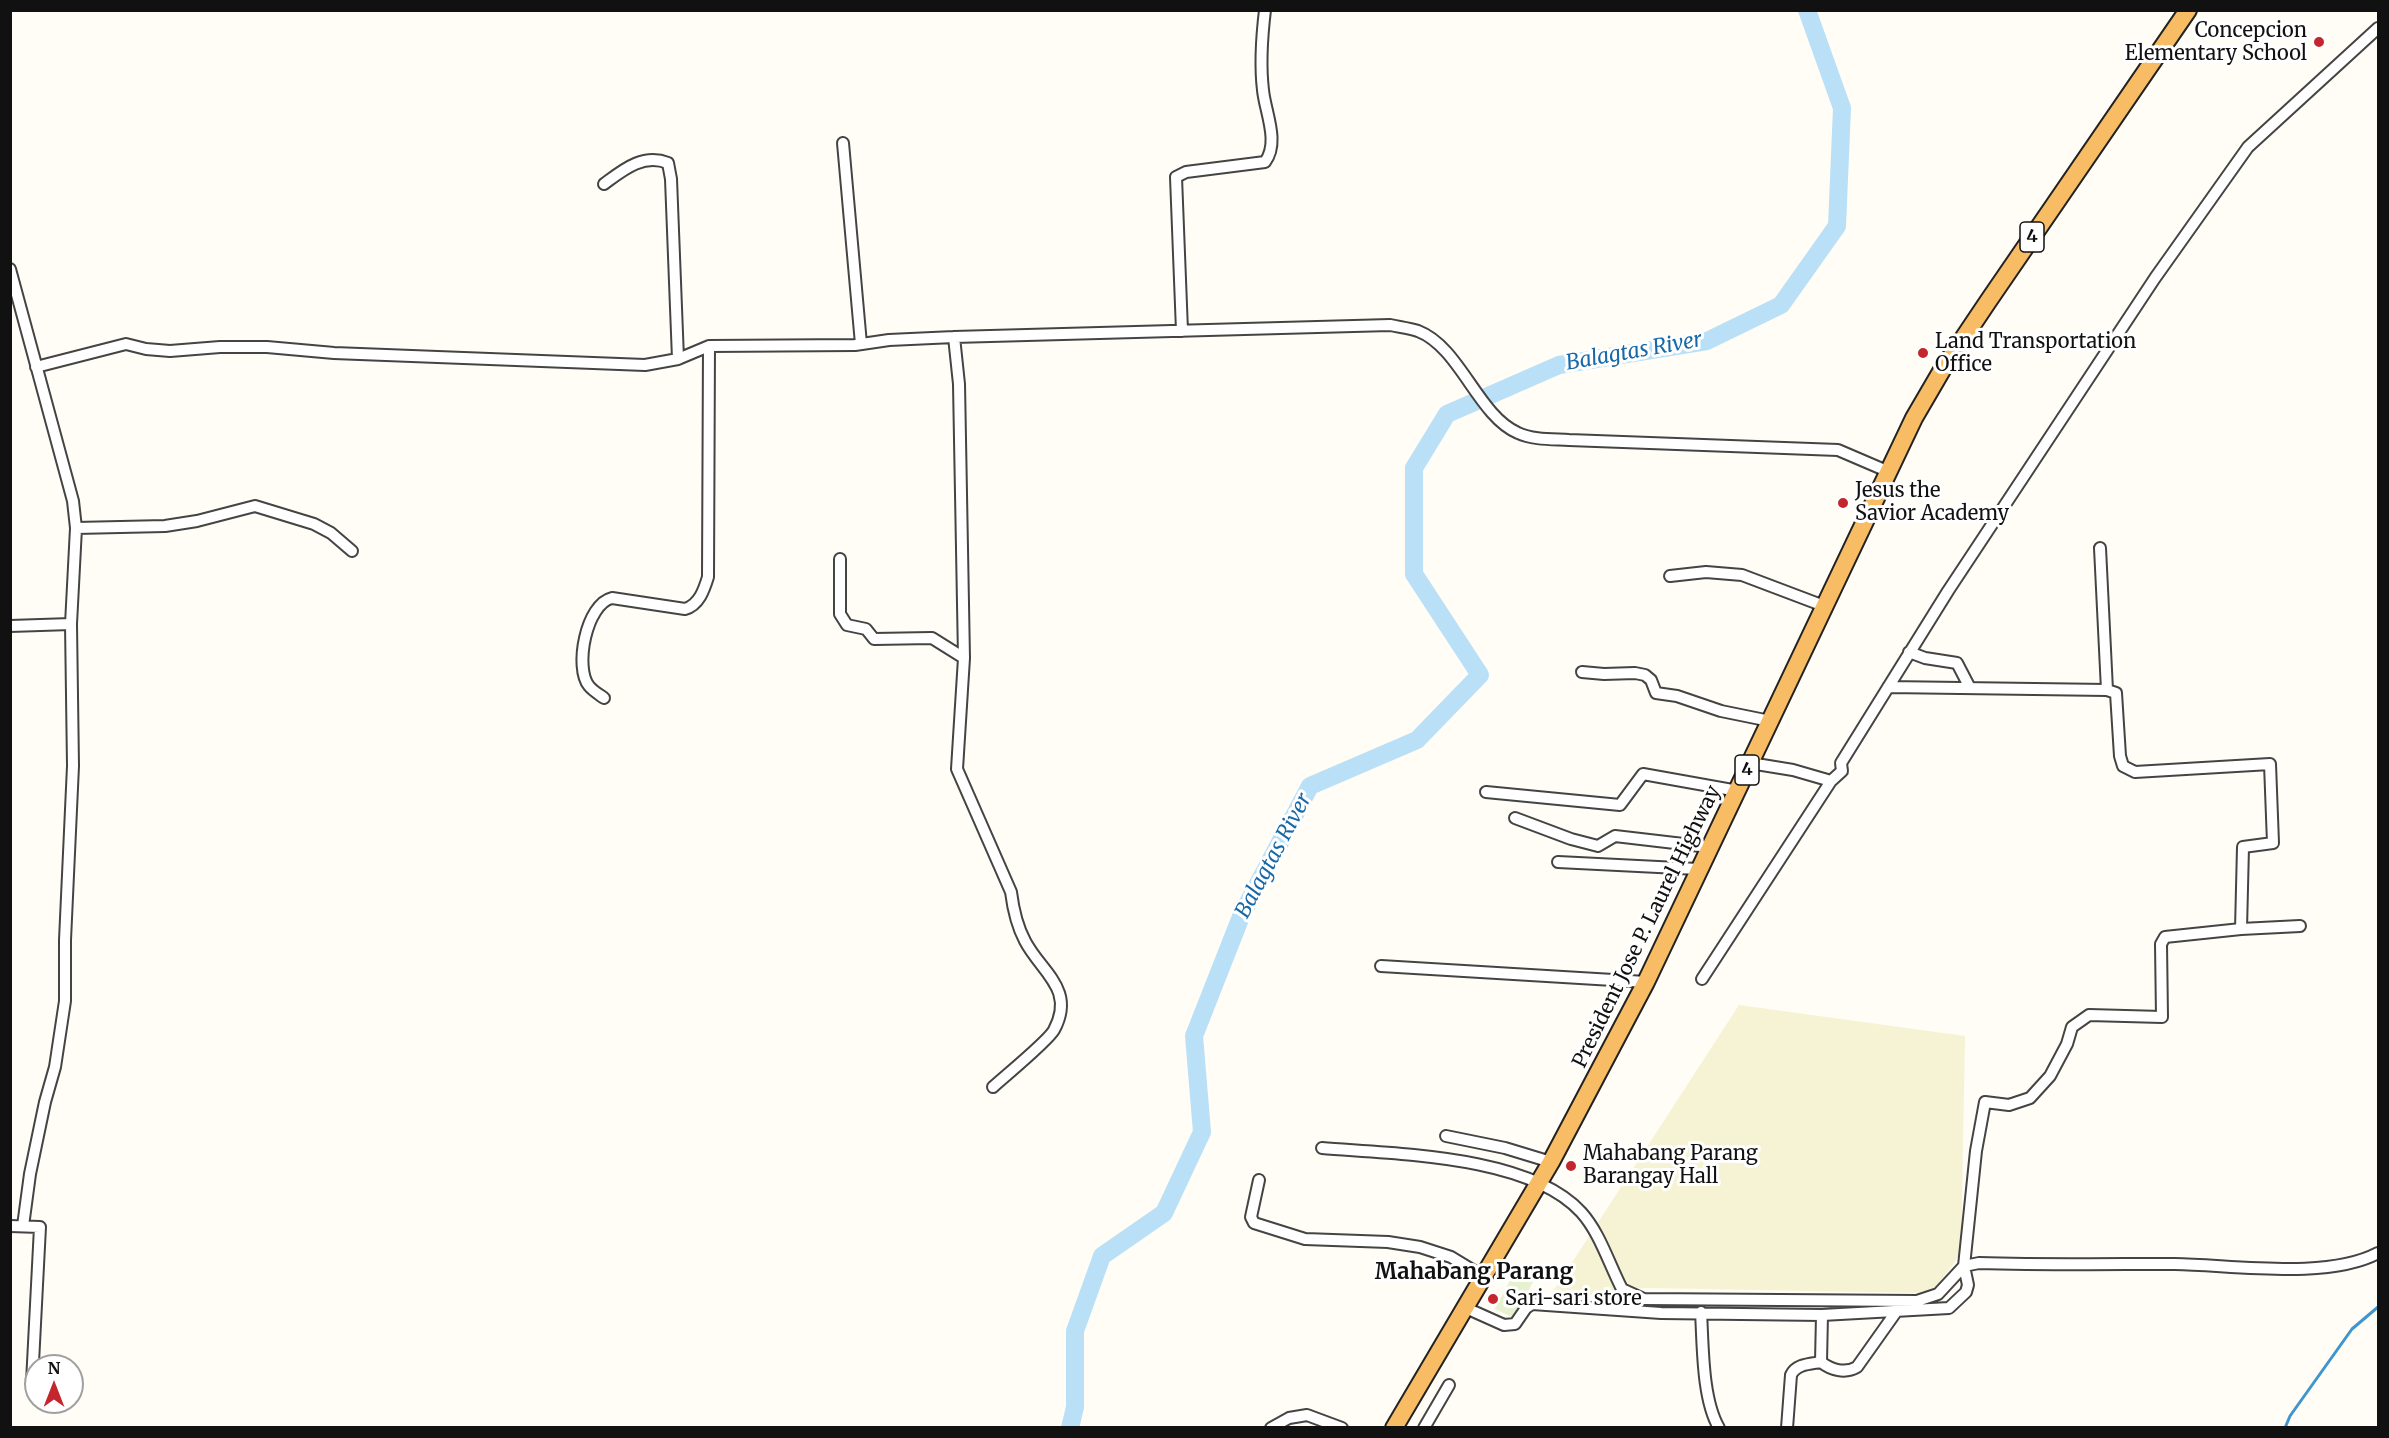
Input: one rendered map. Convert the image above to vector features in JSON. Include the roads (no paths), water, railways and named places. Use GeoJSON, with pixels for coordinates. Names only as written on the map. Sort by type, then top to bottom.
{"type":"FeatureCollection","features":[{"type":"Feature","properties":{"kind":"highway","name":"President Jose P. Laurel Highway"},"geometry":{"type":"LineString","coordinates":[[1394,1428],[1551,1162],[1646,982],[1914,418],[1942,370],[2188,10]]}},
{"type":"Feature","properties":{"kind":"street"},"geometry":{"type":"LineString","coordinates":[[1182,331],[1176,177],[1186,172],[1265,162],[1269,157],[1270,121],[1263,90],[1265,10]]}},
{"type":"Feature","properties":{"kind":"street"},"geometry":{"type":"LineString","coordinates":[[1702,979],[1831,781],[1842,771],[1841,763],[1909,652],[2155,278],[2248,147],[2379,28]]}},
{"type":"Feature","properties":{"kind":"street"},"geometry":{"type":"LineString","coordinates":[[843,143],[861,344]]}},
{"type":"Feature","properties":{"kind":"street"},"geometry":{"type":"LineString","coordinates":[[604,184],[633,164],[660,160],[668,163],[671,179],[678,359]]}},
{"type":"Feature","properties":{"kind":"street"},"geometry":{"type":"LineString","coordinates":[[10,269],[73,501],[76,528],[71,624],[73,766],[65,930],[65,1001],[55,1067],[30,1174],[23,1226]]}},
{"type":"Feature","properties":{"kind":"street"},"geometry":{"type":"LineString","coordinates":[[36,367],[126,344],[170,351],[220,347],[267,348],[334,353],[645,365],[678,359],[709,346],[861,344],[889,340],[954,337],[1390,325],[1419,331],[1434,341],[1455,362],[1489,410],[1517,433],[1532,437],[1838,450],[1887,471]]}},
{"type":"Feature","properties":{"kind":"street"},"geometry":{"type":"LineString","coordinates":[[954,337],[959,384],[964,658],[957,768],[1011,892],[1013,909],[1025,942],[1052,976],[1062,1003],[1054,1032],[993,1087]]}},
{"type":"Feature","properties":{"kind":"street"},"geometry":{"type":"LineString","coordinates":[[604,698],[589,686],[585,678],[585,635],[592,613],[606,600],[612,598],[685,609],[692,607],[700,598],[708,577],[709,346]]}},
{"type":"Feature","properties":{"kind":"street"},"geometry":{"type":"LineString","coordinates":[[76,528],[165,526],[197,521],[255,506],[314,524],[331,533],[352,551]]}},
{"type":"Feature","properties":{"kind":"street"},"geometry":{"type":"LineString","coordinates":[[2100,548],[2107,690]]}},
{"type":"Feature","properties":{"kind":"street"},"geometry":{"type":"LineString","coordinates":[[840,559],[840,614],[842,621],[847,625],[866,629],[874,639],[932,638],[951,652],[964,658]]}},
{"type":"Feature","properties":{"kind":"street"},"geometry":{"type":"LineString","coordinates":[[1670,576],[1706,572],[1742,575],[1824,606]]}},
{"type":"Feature","properties":{"kind":"street"},"geometry":{"type":"LineString","coordinates":[[10,626],[71,624]]}},
{"type":"Feature","properties":{"kind":"street"},"geometry":{"type":"LineString","coordinates":[[1909,652],[1925,658],[1957,663],[1970,688]]}},
{"type":"Feature","properties":{"kind":"street"},"geometry":{"type":"LineString","coordinates":[[1582,672],[1645,675],[1651,680],[1656,693],[1683,697],[1721,711],[1770,721]]}},
{"type":"Feature","properties":{"kind":"street"},"geometry":{"type":"LineString","coordinates":[[1888,687],[2107,690],[2116,693],[2120,756],[2123,766],[2135,772],[2271,764],[2273,843],[2243,847],[2241,929]]}},
{"type":"Feature","properties":{"kind":"street"},"geometry":{"type":"LineString","coordinates":[[1750,763],[1793,770],[1831,781]]}},
{"type":"Feature","properties":{"kind":"street"},"geometry":{"type":"LineString","coordinates":[[1486,792],[1620,805],[1643,774],[1738,790]]}},
{"type":"Feature","properties":{"kind":"street"},"geometry":{"type":"LineString","coordinates":[[1515,818],[1571,839],[1598,846],[1615,836],[1709,848]]}},
{"type":"Feature","properties":{"kind":"street"},"geometry":{"type":"LineString","coordinates":[[1558,862],[1698,869]]}},
{"type":"Feature","properties":{"kind":"street"},"geometry":{"type":"LineString","coordinates":[[1466,1308],[1511,1325],[1515,1324],[1526,1308],[1532,1304],[1661,1313],[1822,1315],[1949,1308],[1966,1292],[1968,1278],[1964,1266],[1976,1151],[1985,1102],[2009,1105],[2030,1098],[2050,1076],[2067,1044],[2072,1027],[2089,1015],[2162,1017],[2161,944],[2165,937],[2241,929],[2300,926]]}},
{"type":"Feature","properties":{"kind":"street"},"geometry":{"type":"LineString","coordinates":[[1381,966],[1646,982]]}},
{"type":"Feature","properties":{"kind":"street"},"geometry":{"type":"LineString","coordinates":[[1446,1136],[1505,1148],[1551,1162]]}},
{"type":"Feature","properties":{"kind":"street"},"geometry":{"type":"LineString","coordinates":[[1322,1148],[1452,1160],[1515,1173],[1555,1192],[1580,1210],[1592,1226],[1622,1289],[1644,1299],[1917,1301],[1938,1294],[1964,1266],[1979,1263],[2173,1264],[2304,1268],[2346,1265],[2379,1253]]}},
{"type":"Feature","properties":{"kind":"street"},"geometry":{"type":"LineString","coordinates":[[1259,1180],[1251,1217],[1254,1223],[1305,1239],[1388,1242],[1420,1247],[1451,1257],[1484,1277]]}},
{"type":"Feature","properties":{"kind":"street"},"geometry":{"type":"LineString","coordinates":[[10,1226],[40,1227],[33,1354]]}},
{"type":"Feature","properties":{"kind":"street"},"geometry":{"type":"LineString","coordinates":[[1701,1312],[1704,1369],[1715,1420],[1719,1428]]}},
{"type":"Feature","properties":{"kind":"street"},"geometry":{"type":"LineString","coordinates":[[1787,1428],[1791,1375],[1794,1370],[1800,1366],[1821,1362],[1829,1368],[1852,1370],[1857,1367],[1896,1312]]}},
{"type":"Feature","properties":{"kind":"street"},"geometry":{"type":"LineString","coordinates":[[1821,1362],[1822,1315]]}},
{"type":"Feature","properties":{"kind":"street"},"geometry":{"type":"LineString","coordinates":[[1424,1428],[1449,1385]]}},
{"type":"Feature","properties":{"kind":"street"},"geometry":{"type":"LineString","coordinates":[[1271,1428],[1289,1418],[1307,1415],[1342,1428]]}},
{"type":"Feature","properties":{"kind":"waterway","name":"Balagtas River"},"geometry":{"type":"LineString","coordinates":[[1070,1428],[1075,1407],[1075,1331],[1102,1256],[1164,1213],[1202,1132],[1194,1036],[1242,914],[1310,786],[1417,740],[1480,675],[1414,574],[1414,468],[1447,414],[1559,365],[1707,341],[1781,305],[1837,226],[1842,108],[1807,10]]}},
{"type":"Feature","properties":{"kind":"waterway"},"geometry":{"type":"LineString","coordinates":[[2285,1428],[2290,1416],[2352,1329],[2378,1307]]}},
{"type":"Feature","properties":{"kind":"place","name":"Concepcion Elementary School"},"geometry":{"type":"Point","coordinates":[2319,42]}},
{"type":"Feature","properties":{"kind":"place","name":"Land Transportation Office"},"geometry":{"type":"Point","coordinates":[1923,353]}},
{"type":"Feature","properties":{"kind":"place","name":"Jesus the Savior Academy"},"geometry":{"type":"Point","coordinates":[1843,503]}},
{"type":"Feature","properties":{"kind":"place","name":"Mahabang Parang Barangay Hall"},"geometry":{"type":"Point","coordinates":[1571,1166]}},
{"type":"Feature","properties":{"kind":"place","name":"Sari-sari store"},"geometry":{"type":"Point","coordinates":[1493,1299]}},
{"type":"Feature","properties":{"kind":"district","name":"Mahabang Parang"},"geometry":{"type":"Point","coordinates":[1474,1273]}}]}
